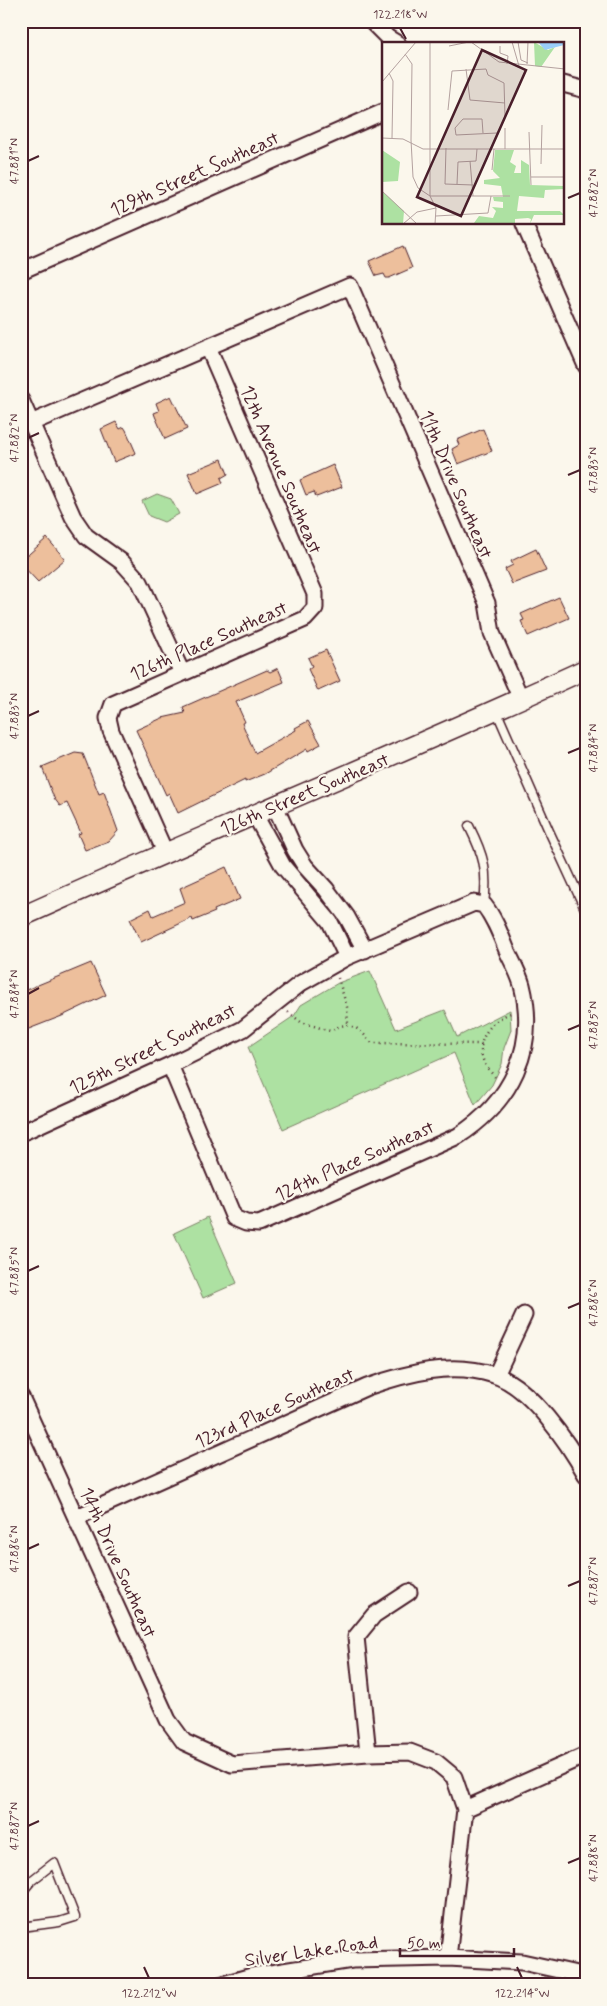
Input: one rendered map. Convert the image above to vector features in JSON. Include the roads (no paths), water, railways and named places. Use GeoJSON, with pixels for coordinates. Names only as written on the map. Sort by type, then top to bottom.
{"type":"FeatureCollection","features":[{"type":"Feature","properties":{"kind":"street"},"geometry":{"type":"LineString","coordinates":[[371,21],[395,42]]}},
{"type":"Feature","properties":{"kind":"street"},"geometry":{"type":"LineString","coordinates":[[564,84],[586,90]]}},
{"type":"Feature","properties":{"kind":"street","name":"129th Street Southeast"},"geometry":{"type":"LineString","coordinates":[[21,272],[382,112]]}},
{"type":"Feature","properties":{"kind":"street"},"geometry":{"type":"LineString","coordinates":[[524,225],[586,366]]}},
{"type":"Feature","properties":{"kind":"street","name":"11th Drive Southeast"},"geometry":{"type":"LineString","coordinates":[[208,347],[350,286],[487,602],[492,634],[521,699]]}},
{"type":"Feature","properties":{"kind":"street"},"geometry":{"type":"LineString","coordinates":[[31,423],[208,347]]}},
{"type":"Feature","properties":{"kind":"street","name":"12th Avenue Southeast"},"geometry":{"type":"LineString","coordinates":[[208,347],[315,594],[316,608]]}},
{"type":"Feature","properties":{"kind":"street"},"geometry":{"type":"LineString","coordinates":[[21,400],[73,517],[86,536],[122,562],[140,582],[182,673]]}},
{"type":"Feature","properties":{"kind":"street","name":"126th Place Southeast"},"geometry":{"type":"LineString","coordinates":[[165,852],[111,731],[108,718],[113,704],[305,619],[316,608]]}},
{"type":"Feature","properties":{"kind":"street","name":"126th Street Southeast"},"geometry":{"type":"LineString","coordinates":[[21,917],[165,852],[255,815],[586,669]]}},
{"type":"Feature","properties":{"kind":"street"},"geometry":{"type":"LineString","coordinates":[[274,806],[295,850],[305,866],[347,916],[365,950]]}},
{"type":"Feature","properties":{"kind":"street"},"geometry":{"type":"LineString","coordinates":[[255,815],[283,866],[330,922],[347,957]]}},
{"type":"Feature","properties":{"kind":"street","name":"125th Street Southeast"},"geometry":{"type":"LineString","coordinates":[[21,1133],[170,1066],[243,1028],[300,983],[347,957],[462,907],[474,904],[484,905]]}},
{"type":"Feature","properties":{"kind":"street","name":"124th Place Southeast"},"geometry":{"type":"LineString","coordinates":[[170,1066],[234,1218],[246,1224],[259,1224],[458,1136],[476,1124],[495,1106],[514,1078],[524,1048],[527,1019],[521,984],[493,917],[484,905]]}},
{"type":"Feature","properties":{"kind":"street"},"geometry":{"type":"LineString","coordinates":[[524,1314],[496,1375],[524,1394],[538,1408],[560,1434],[586,1475]]}},
{"type":"Feature","properties":{"kind":"street","name":"123rd Place Southeast"},"geometry":{"type":"LineString","coordinates":[[77,1517],[367,1387],[400,1376],[444,1369],[474,1370],[496,1375]]}},
{"type":"Feature","properties":{"kind":"street","name":"14th Drive Southeast"},"geometry":{"type":"LineString","coordinates":[[21,1397],[168,1720],[184,1742],[232,1764],[368,1753]]}},
{"type":"Feature","properties":{"kind":"street"},"geometry":{"type":"LineString","coordinates":[[409,1592],[374,1615],[356,1638],[368,1753],[410,1752],[436,1762],[454,1777],[465,1809],[448,1958]]}},
{"type":"Feature","properties":{"kind":"street"},"geometry":{"type":"LineString","coordinates":[[465,1809],[586,1755]]}},
{"type":"Feature","properties":{"kind":"street","name":"Silver Lake Road"},"geometry":{"type":"LineString","coordinates":[[220,1985],[252,1981],[352,1960],[448,1958],[522,1962],[585,1979]]}},
{"type":"Feature","properties":{"kind":"lane"},"geometry":{"type":"LineString","coordinates":[[496,710],[548,831],[586,911]]}},
{"type":"Feature","properties":{"kind":"lane"},"geometry":{"type":"LineString","coordinates":[[469,826],[481,851],[487,879],[484,905]]}},
{"type":"Feature","properties":{"kind":"lane"},"geometry":{"type":"LineString","coordinates":[[21,1893],[30,1881],[54,1863],[75,1917],[59,1922],[21,1927]]}}]}
